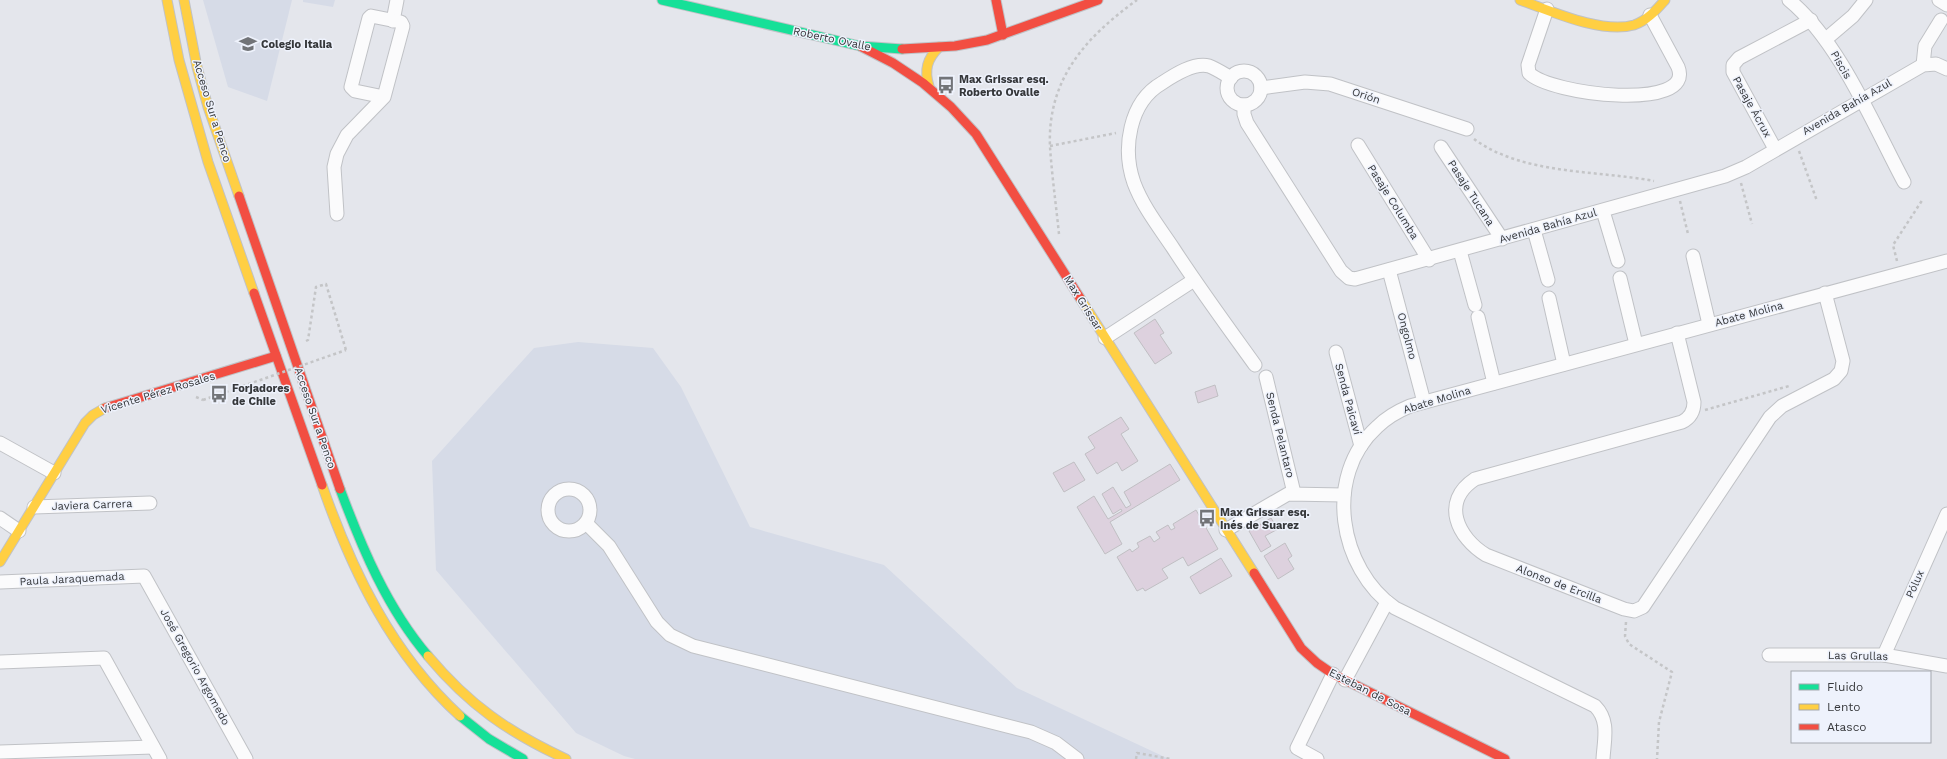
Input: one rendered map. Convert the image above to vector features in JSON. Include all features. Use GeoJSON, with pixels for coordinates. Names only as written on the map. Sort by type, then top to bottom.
{"type":"FeatureCollection","features":[{"type":"Feature","properties":{"kind":"street","name":"Acceso Sur a Penco"},"geometry":{"type":"LineString","coordinates":[[167,0],[174,39],[198,129],[340,537],[359,579],[385,627],[408,661],[440,696],[485,735],[523,759]]}},
{"type":"Feature","properties":{"kind":"street","name":"Acceso Sur a Penco"},"geometry":{"type":"LineString","coordinates":[[184,0],[197,67],[208,107],[333,471],[363,546],[384,592],[421,649],[466,698],[507,728],[566,759]]}},
{"type":"Feature","properties":{"kind":"street"},"geometry":{"type":"LineString","coordinates":[[393,21],[398,0]]}},
{"type":"Feature","properties":{"kind":"street","name":"Roberto Ovalle"},"geometry":{"type":"LineString","coordinates":[[662,0],[860,46],[899,49],[939,47],[971,43],[1003,35],[1098,0]]}},
{"type":"Feature","properties":{"kind":"street"},"geometry":{"type":"LineString","coordinates":[[996,0],[1003,35]]}},
{"type":"Feature","properties":{"kind":"street"},"geometry":{"type":"LineString","coordinates":[[1520,0],[1600,25],[1616,28],[1634,25],[1650,16],[1665,0]]}},
{"type":"Feature","properties":{"kind":"street","name":"Piscis"},"geometry":{"type":"LineString","coordinates":[[1789,0],[1811,20],[1826,39],[1904,182]]}},
{"type":"Feature","properties":{"kind":"street"},"geometry":{"type":"LineString","coordinates":[[1826,39],[1853,16],[1866,0]]}},
{"type":"Feature","properties":{"kind":"street"},"geometry":{"type":"LineString","coordinates":[[1939,0],[1947,5]]}},
{"type":"Feature","properties":{"kind":"street"},"geometry":{"type":"LineString","coordinates":[[1548,9],[1528,65],[1529,73],[1536,78],[1572,90],[1602,95],[1628,96],[1651,93],[1676,84],[1680,80],[1681,76],[1678,67],[1650,16]]}},
{"type":"Feature","properties":{"kind":"street"},"geometry":{"type":"LineString","coordinates":[[337,214],[334,167],[339,148],[347,135],[384,96],[403,26],[402,22],[372,16],[369,18],[351,85],[355,91],[384,96]]}},
{"type":"Feature","properties":{"kind":"street","name":"Pasaje Ácrux"},"geometry":{"type":"LineString","coordinates":[[1775,149],[1733,72],[1733,65],[1738,58],[1811,20]]}},
{"type":"Feature","properties":{"kind":"street"},"geometry":{"type":"LineString","coordinates":[[1941,20],[1925,46],[1923,64],[1936,64],[1947,69]]}},
{"type":"Feature","properties":{"kind":"street","name":"Max Grissar"},"geometry":{"type":"LineString","coordinates":[[860,46],[896,63],[928,86],[964,119],[987,149],[1226,530]]}},
{"type":"Feature","properties":{"kind":"street"},"geometry":{"type":"LineString","coordinates":[[928,86],[925,72],[926,65],[939,47]]}},
{"type":"Feature","properties":{"kind":"street","name":"Avenida Bahía Azul"},"geometry":{"type":"LineString","coordinates":[[1244,105],[1244,114],[1247,123],[1341,271],[1349,278],[1355,279],[1603,211],[1737,171],[1923,64]]}},
{"type":"Feature","properties":{"kind":"street"},"geometry":{"type":"LineString","coordinates":[[1231,78],[1204,65],[1191,68],[1163,82],[1151,90],[1140,104],[1133,119],[1129,159],[1131,174],[1148,211],[1194,280],[1255,365]]}},
{"type":"Feature","properties":{"kind":"street"},"geometry":{"type":"LineString","coordinates":[[1241,72],[1250,72],[1259,80],[1261,88],[1256,100],[1252,103],[1244,105],[1232,101],[1228,94],[1227,85],[1231,78],[1241,72]]}},
{"type":"Feature","properties":{"kind":"street","name":"Orión"},"geometry":{"type":"LineString","coordinates":[[1261,88],[1304,82],[1330,84],[1467,129]]}},
{"type":"Feature","properties":{"kind":"street","name":"Pasaje Columba"},"geometry":{"type":"LineString","coordinates":[[1358,145],[1428,260]]}},
{"type":"Feature","properties":{"kind":"street","name":"Pasaje Tucana"},"geometry":{"type":"LineString","coordinates":[[1441,147],[1502,239]]}},
{"type":"Feature","properties":{"kind":"street"},"geometry":{"type":"LineString","coordinates":[[1603,211],[1618,261]]}},
{"type":"Feature","properties":{"kind":"street"},"geometry":{"type":"LineString","coordinates":[[1534,230],[1548,280]]}},
{"type":"Feature","properties":{"kind":"street"},"geometry":{"type":"LineString","coordinates":[[1460,251],[1494,383]]}},
{"type":"Feature","properties":{"kind":"street"},"geometry":{"type":"LineString","coordinates":[[1693,256],[1709,324]]}},
{"type":"Feature","properties":{"kind":"street","name":"Abate Molina"},"geometry":{"type":"LineString","coordinates":[[1603,759],[1605,722],[1595,706],[1406,614],[1387,602],[1368,582],[1353,555],[1346,530],[1344,495],[1350,470],[1361,446],[1376,427],[1385,420],[1403,409],[1424,402],[1947,261]]}},
{"type":"Feature","properties":{"kind":"street","name":"Ongolmo"},"geometry":{"type":"LineString","coordinates":[[1389,270],[1424,402]]}},
{"type":"Feature","properties":{"kind":"street"},"geometry":{"type":"LineString","coordinates":[[1620,278],[1636,344]]}},
{"type":"Feature","properties":{"kind":"street"},"geometry":{"type":"LineString","coordinates":[[1105,338],[1194,280]]}},
{"type":"Feature","properties":{"kind":"street"},"geometry":{"type":"LineString","coordinates":[[1629,610],[1638,610],[1647,604],[1770,417],[1782,406],[1838,376],[1843,361],[1825,293]]}},
{"type":"Feature","properties":{"kind":"street"},"geometry":{"type":"LineString","coordinates":[[1549,298],[1564,364]]}},
{"type":"Feature","properties":{"kind":"street"},"geometry":{"type":"LineString","coordinates":[[1677,333],[1694,402],[1691,414]]}},
{"type":"Feature","properties":{"kind":"street","name":"Senda Paicaví"},"geometry":{"type":"LineString","coordinates":[[1336,352],[1361,446]]}},
{"type":"Feature","properties":{"kind":"street","name":"Vicente Pérez Rosales"},"geometry":{"type":"LineString","coordinates":[[0,562],[89,419],[102,409],[276,356]]}},
{"type":"Feature","properties":{"kind":"street","name":"Senda Pelantaro"},"geometry":{"type":"LineString","coordinates":[[1266,377],[1294,493]]}},
{"type":"Feature","properties":{"kind":"street","name":"Alonso de Ercilla"},"geometry":{"type":"LineString","coordinates":[[1629,610],[1477,550],[1461,530],[1456,516],[1456,503],[1462,490],[1475,479],[1682,422],[1691,414]]}},
{"type":"Feature","properties":{"kind":"street"},"geometry":{"type":"LineString","coordinates":[[0,443],[54,474]]}},
{"type":"Feature","properties":{"kind":"street"},"geometry":{"type":"LineString","coordinates":[[1226,530],[1276,499],[1294,493],[1344,495]]}},
{"type":"Feature","properties":{"kind":"street","name":"Javiera Carrera"},"geometry":{"type":"LineString","coordinates":[[34,507],[150,503]]}},
{"type":"Feature","properties":{"kind":"street","name":"Pólux"},"geometry":{"type":"LineString","coordinates":[[1884,656],[1944,528],[1947,514]]}},
{"type":"Feature","properties":{"kind":"street"},"geometry":{"type":"LineString","coordinates":[[0,518],[19,530]]}},
{"type":"Feature","properties":{"kind":"street"},"geometry":{"type":"LineString","coordinates":[[586,523],[612,550],[657,622],[666,632],[681,642],[1031,732],[1056,743],[1077,759]]}},
{"type":"Feature","properties":{"kind":"street","name":"Esteban de Sosa"},"geometry":{"type":"LineString","coordinates":[[1226,530],[1294,639],[1309,656],[1333,674],[1505,759]]}},
{"type":"Feature","properties":{"kind":"street","name":"Paula Jaraquemada"},"geometry":{"type":"LineString","coordinates":[[0,582],[144,576]]}},
{"type":"Feature","properties":{"kind":"street","name":"José Gregorio Argomedo"},"geometry":{"type":"LineString","coordinates":[[144,576],[243,758]]}},
{"type":"Feature","properties":{"kind":"street"},"geometry":{"type":"LineString","coordinates":[[1345,680],[1387,602]]}},
{"type":"Feature","properties":{"kind":"street","name":"Las Grullas"},"geometry":{"type":"LineString","coordinates":[[1769,655],[1884,656],[1947,666]]}},
{"type":"Feature","properties":{"kind":"street"},"geometry":{"type":"LineString","coordinates":[[0,662],[104,658],[160,759]]}},
{"type":"Feature","properties":{"kind":"street"},"geometry":{"type":"LineString","coordinates":[[1317,759],[1297,748],[1333,674]]}},
{"type":"Feature","properties":{"kind":"street"},"geometry":{"type":"LineString","coordinates":[[0,752],[60,755],[153,747]]}},
{"type":"Feature","properties":{"kind":"path"},"geometry":{"type":"LineString","coordinates":[[1060,239],[1050,146],[1052,115],[1056,98],[1062,82],[1073,62],[1098,31],[1137,0]]}},
{"type":"Feature","properties":{"kind":"path"},"geometry":{"type":"LineString","coordinates":[[1467,129],[1473,138],[1479,143],[1537,165],[1561,170],[1645,179],[1677,190],[1688,234]]}},
{"type":"Feature","properties":{"kind":"path"},"geometry":{"type":"LineString","coordinates":[[1050,146],[1131,131]]}},
{"type":"Feature","properties":{"kind":"path"},"geometry":{"type":"LineString","coordinates":[[1794,138],[1817,201]]}},
{"type":"Feature","properties":{"kind":"path"},"geometry":{"type":"LineString","coordinates":[[1737,171],[1752,224]]}},
{"type":"Feature","properties":{"kind":"path"},"geometry":{"type":"LineString","coordinates":[[1901,273],[1893,245],[1923,199]]}},
{"type":"Feature","properties":{"kind":"path"},"geometry":{"type":"LineString","coordinates":[[203,400],[346,350],[326,284],[316,287],[308,340],[302,341]]}},
{"type":"Feature","properties":{"kind":"path"},"geometry":{"type":"LineString","coordinates":[[1691,414],[1796,384]]}},
{"type":"Feature","properties":{"kind":"path"},"geometry":{"type":"LineString","coordinates":[[1629,610],[1624,631],[1626,640],[1629,644],[1672,672],[1659,722],[1657,759]]}},
{"type":"Feature","properties":{"kind":"path"},"geometry":{"type":"LineString","coordinates":[[1136,759],[1137,753],[1171,759]]}},
{"type":"Feature","properties":{"kind":"shaded area","name":"Colegio Italia"},"geometry":{"type":"Polygon","coordinates":[[[203,0],[292,0],[267,101],[228,87],[203,0]]]}},
{"type":"Feature","properties":{"kind":"shaded area","name":"Colegio Italia"},"geometry":{"type":"Polygon","coordinates":[[[303,0],[335,0],[333,7],[303,2],[303,0]]]}},
{"type":"Feature","properties":{"kind":"shaded area"},"geometry":{"type":"Polygon","coordinates":[[[578,342],[653,348],[681,387],[750,527],[884,565],[1017,688],[1169,759],[635,759],[624,756],[576,733],[436,570],[432,461],[534,348],[578,342]]]}},
{"type":"Feature","properties":{"kind":"building"},"geometry":{"type":"Polygon","coordinates":[[[1155,319],[1164,333],[1160,335],[1172,353],[1155,364],[1134,333],[1155,319]]]}},
{"type":"Feature","properties":{"kind":"building"},"geometry":{"type":"Polygon","coordinates":[[[1215,385],[1218,396],[1198,403],[1195,392],[1215,385]]]}},
{"type":"Feature","properties":{"kind":"building"},"geometry":{"type":"Polygon","coordinates":[[[1121,417],[1129,429],[1121,434],[1138,461],[1122,471],[1117,462],[1097,474],[1085,454],[1095,448],[1088,437],[1121,417]]]}},
{"type":"Feature","properties":{"kind":"building"},"geometry":{"type":"Polygon","coordinates":[[[1074,462],[1085,480],[1064,492],[1053,473],[1074,462]]]}},
{"type":"Feature","properties":{"kind":"building"},"geometry":{"type":"Polygon","coordinates":[[[1170,464],[1180,480],[1110,522],[1122,544],[1105,554],[1077,507],[1094,496],[1108,519],[1122,511],[1121,509],[1113,514],[1102,494],[1113,487],[1126,508],[1131,505],[1124,492],[1170,464]]]}},
{"type":"Feature","properties":{"kind":"building"},"geometry":{"type":"Polygon","coordinates":[[[1196,510],[1218,549],[1188,566],[1183,557],[1162,569],[1168,578],[1145,591],[1143,588],[1137,591],[1117,557],[1130,549],[1132,552],[1139,547],[1137,543],[1150,536],[1154,542],[1160,538],[1156,532],[1168,525],[1171,530],[1175,528],[1173,524],[1196,510]]]}},
{"type":"Feature","properties":{"kind":"building"},"geometry":{"type":"Polygon","coordinates":[[[1271,518],[1278,529],[1265,536],[1271,546],[1261,552],[1249,531],[1271,518]]]}},
{"type":"Feature","properties":{"kind":"building"},"geometry":{"type":"Polygon","coordinates":[[[1285,543],[1292,556],[1288,559],[1294,569],[1278,579],[1264,556],[1285,543]]]}},
{"type":"Feature","properties":{"kind":"building"},"geometry":{"type":"Polygon","coordinates":[[[1221,558],[1232,576],[1200,594],[1190,577],[1221,558]]]}},
{"type":"Feature","properties":{"kind":"traffic: fast"},"geometry":{"type":"LineString","coordinates":[[662,0],[860,46],[902,49]]}},
{"type":"Feature","properties":{"kind":"traffic: fast"},"geometry":{"type":"LineString","coordinates":[[340,489],[357,533],[388,598],[413,637],[428,656]]}},
{"type":"Feature","properties":{"kind":"traffic: fast"},"geometry":{"type":"LineString","coordinates":[[460,716],[489,739],[523,759]]}},
{"type":"Feature","properties":{"kind":"traffic: slow"},"geometry":{"type":"LineString","coordinates":[[167,0],[179,60],[208,162],[254,293]]}},
{"type":"Feature","properties":{"kind":"traffic: slow"},"geometry":{"type":"LineString","coordinates":[[184,0],[197,67],[208,107],[239,196]]}},
{"type":"Feature","properties":{"kind":"traffic: slow"},"geometry":{"type":"LineString","coordinates":[[1520,0],[1576,20],[1592,24],[1621,27],[1634,25],[1643,21],[1665,0]]}},
{"type":"Feature","properties":{"kind":"traffic: slow"},"geometry":{"type":"LineString","coordinates":[[929,86],[927,75],[929,60],[939,47]]}},
{"type":"Feature","properties":{"kind":"traffic: slow"},"geometry":{"type":"LineString","coordinates":[[1080,298],[1254,573]]}},
{"type":"Feature","properties":{"kind":"traffic: slow"},"geometry":{"type":"LineString","coordinates":[[0,562],[85,423],[93,415],[105,408]]}},
{"type":"Feature","properties":{"kind":"traffic: slow"},"geometry":{"type":"LineString","coordinates":[[322,485],[347,549],[377,610],[394,638],[414,666],[436,692],[460,716]]}},
{"type":"Feature","properties":{"kind":"traffic: slow"},"geometry":{"type":"LineString","coordinates":[[428,656],[459,689],[491,716],[545,749],[566,759]]}},
{"type":"Feature","properties":{"kind":"traffic: jam"},"geometry":{"type":"LineString","coordinates":[[996,0],[1003,35]]}},
{"type":"Feature","properties":{"kind":"traffic: jam"},"geometry":{"type":"LineString","coordinates":[[902,49],[955,46],[987,40],[1098,0]]}},
{"type":"Feature","properties":{"kind":"traffic: jam"},"geometry":{"type":"LineString","coordinates":[[860,46],[893,63],[923,83],[951,107],[976,134],[1080,298]]}},
{"type":"Feature","properties":{"kind":"traffic: jam"},"geometry":{"type":"LineString","coordinates":[[239,196],[340,489]]}},
{"type":"Feature","properties":{"kind":"traffic: jam"},"geometry":{"type":"LineString","coordinates":[[254,293],[322,485]]}},
{"type":"Feature","properties":{"kind":"traffic: jam"},"geometry":{"type":"LineString","coordinates":[[105,408],[276,356]]}},
{"type":"Feature","properties":{"kind":"traffic: jam"},"geometry":{"type":"LineString","coordinates":[[1254,573],[1301,648],[1317,663],[1333,674],[1505,759]]}},
{"type":"Feature","properties":{"kind":"place","name":"Colegio Italia"},"geometry":{"type":"Point","coordinates":[248,44]}},
{"type":"Feature","properties":{"kind":"place","name":"Max Grissar esq. Roberto Ovalle"},"geometry":{"type":"Point","coordinates":[946,85]}},
{"type":"Feature","properties":{"kind":"place","name":"Forjadores de Chile"},"geometry":{"type":"Point","coordinates":[219,394]}},
{"type":"Feature","properties":{"kind":"place","name":"Max Grissar esq. Inés de Suarez"},"geometry":{"type":"Point","coordinates":[1207,518]}}]}
